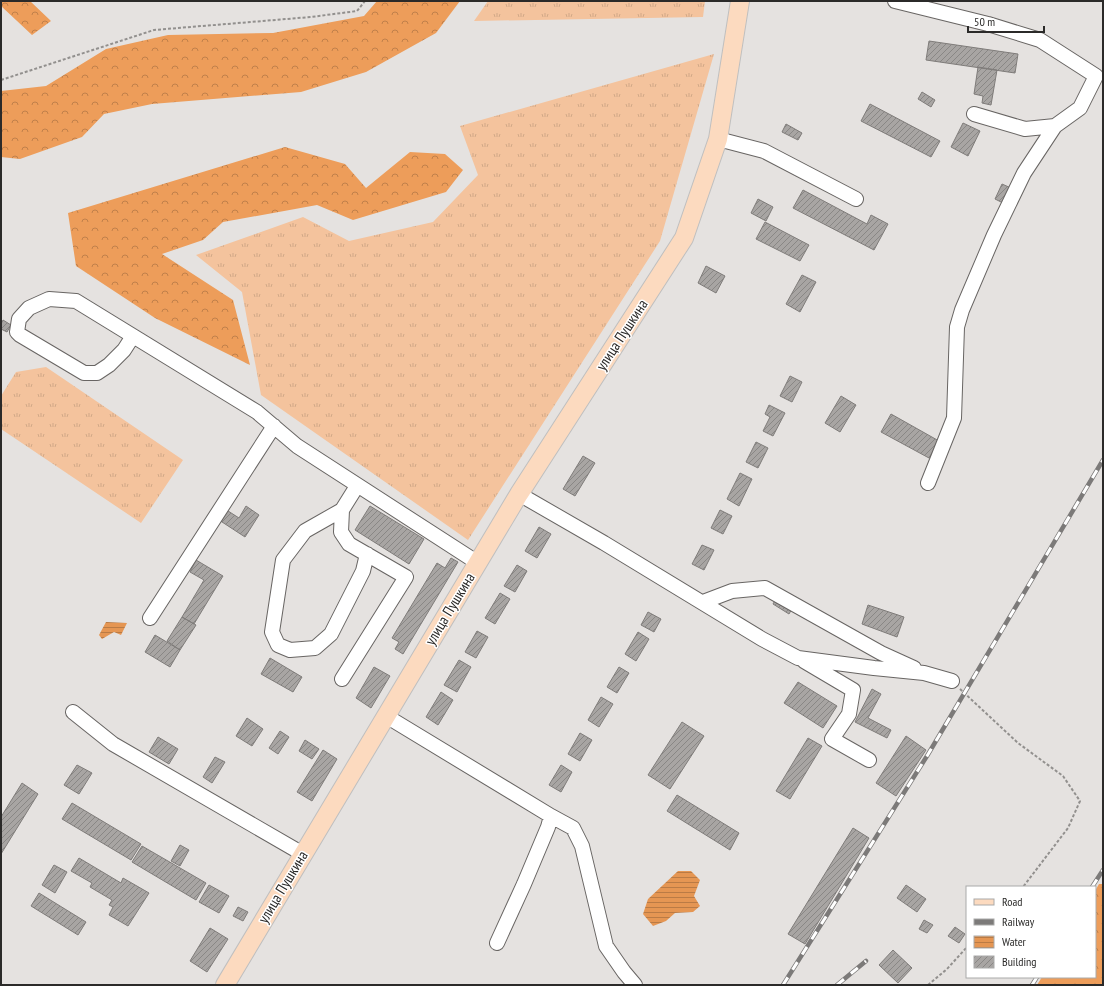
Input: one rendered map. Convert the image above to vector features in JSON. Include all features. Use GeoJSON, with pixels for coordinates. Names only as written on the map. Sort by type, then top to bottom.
{"type":"FeatureCollection","features":[{"type":"Feature","properties":{"kind":"main road","name":"улица Пушкина"},"geometry":{"type":"LineString","coordinates":[[225,985],[519,494],[684,238],[718,139],[740,1]]}},
{"type":"Feature","properties":{"kind":"lane"},"geometry":{"type":"LineString","coordinates":[[895,1],[988,24],[1040,40],[1100,78],[1080,108],[1055,126],[1024,173],[994,235],[962,310],[957,327],[954,418],[928,483]]}},
{"type":"Feature","properties":{"kind":"lane"},"geometry":{"type":"LineString","coordinates":[[974,114],[1026,129],[1055,126]]}},
{"type":"Feature","properties":{"kind":"lane"},"geometry":{"type":"LineString","coordinates":[[718,139],[764,151],[856,199]]}},
{"type":"Feature","properties":{"kind":"lane"},"geometry":{"type":"LineString","coordinates":[[133,336],[124,350],[109,365],[97,373],[84,373],[17,332],[19,319],[29,308],[49,299],[76,301],[257,412],[297,446],[478,563]]}},
{"type":"Feature","properties":{"kind":"lane"},"geometry":{"type":"LineString","coordinates":[[150,618],[274,426]]}},
{"type":"Feature","properties":{"kind":"lane"},"geometry":{"type":"LineString","coordinates":[[357,486],[342,510],[304,531],[283,560],[272,632],[278,645],[290,650],[315,648],[331,634],[364,571],[368,554]]}},
{"type":"Feature","properties":{"kind":"lane"},"geometry":{"type":"LineString","coordinates":[[519,494],[703,602],[762,639],[853,690],[849,714],[832,739],[869,760]]}},
{"type":"Feature","properties":{"kind":"lane"},"geometry":{"type":"LineString","coordinates":[[342,510],[341,532],[349,544],[406,577],[342,679]]}},
{"type":"Feature","properties":{"kind":"lane"},"geometry":{"type":"LineString","coordinates":[[703,602],[732,591],[765,588],[881,653],[924,673],[952,681]]}},
{"type":"Feature","properties":{"kind":"lane"},"geometry":{"type":"LineString","coordinates":[[798,658],[924,673]]}},
{"type":"Feature","properties":{"kind":"lane"},"geometry":{"type":"LineString","coordinates":[[73,712],[113,744],[303,854]]}},
{"type":"Feature","properties":{"kind":"lane"},"geometry":{"type":"LineString","coordinates":[[386,716],[573,828],[582,846],[606,946],[635,985]]}},
{"type":"Feature","properties":{"kind":"lane"},"geometry":{"type":"LineString","coordinates":[[497,943],[524,884],[548,827],[551,816]]}},
{"type":"Feature","properties":{"kind":"path"},"geometry":{"type":"LineString","coordinates":[[1,80],[154,30],[311,17],[357,11],[365,1]]}},
{"type":"Feature","properties":{"kind":"path"},"geometry":{"type":"LineString","coordinates":[[952,681],[1018,743],[1063,776],[1080,801],[1068,828],[1024,886]]}},
{"type":"Feature","properties":{"kind":"path"},"geometry":{"type":"LineString","coordinates":[[928,985],[966,948]]}},
{"type":"Feature","properties":{"kind":"green space"},"geometry":{"type":"Polygon","coordinates":[[[1,1],[30,1],[51,21],[32,35],[1,6],[1,1]]]}},
{"type":"Feature","properties":{"kind":"green space"},"geometry":{"type":"Polygon","coordinates":[[[377,1],[460,1],[436,33],[366,72],[301,92],[152,104],[104,114],[82,137],[20,159],[1,157],[1,91],[46,86],[106,49],[168,35],[273,33],[364,16],[377,1]]]}},
{"type":"Feature","properties":{"kind":"green space"},"geometry":{"type":"Polygon","coordinates":[[[488,1],[705,1],[703,17],[474,21],[488,1]]]}},
{"type":"Feature","properties":{"kind":"green space"},"geometry":{"type":"Polygon","coordinates":[[[714,54],[660,241],[468,540],[261,395],[242,292],[196,255],[303,217],[349,241],[433,222],[478,175],[460,126],[714,54]]]}},
{"type":"Feature","properties":{"kind":"green space"},"geometry":{"type":"Polygon","coordinates":[[[285,147],[345,164],[366,188],[410,152],[445,154],[463,170],[446,192],[353,220],[317,205],[223,222],[203,240],[162,254],[233,300],[250,365],[155,318],[76,266],[68,213],[285,147]]]}},
{"type":"Feature","properties":{"kind":"green space"},"geometry":{"type":"Polygon","coordinates":[[[46,367],[183,460],[141,523],[1,429],[1,396],[16,372],[46,367]]]}},
{"type":"Feature","properties":{"kind":"green space"},"geometry":{"type":"Polygon","coordinates":[[[1099,884],[1103,884],[1103,985],[1037,985],[1041,978],[1096,978],[1096,889],[1099,884]]]}},
{"type":"Feature","properties":{"kind":"water"},"geometry":{"type":"Polygon","coordinates":[[[106,622],[127,623],[121,635],[114,632],[102,639],[99,635],[106,622]]]}},
{"type":"Feature","properties":{"kind":"water"},"geometry":{"type":"Polygon","coordinates":[[[678,871],[691,871],[700,880],[694,896],[700,906],[693,912],[675,913],[666,921],[653,926],[643,914],[648,899],[678,871]]]}},
{"type":"Feature","properties":{"kind":"building"},"geometry":{"type":"Polygon","coordinates":[[[929,41],[1018,54],[1015,73],[926,60],[929,41]]]}},
{"type":"Feature","properties":{"kind":"building"},"geometry":{"type":"Polygon","coordinates":[[[978,67],[997,70],[991,105],[982,103],[983,96],[974,94],[978,67]]]}},
{"type":"Feature","properties":{"kind":"building"},"geometry":{"type":"Polygon","coordinates":[[[922,92],[935,100],[931,107],[918,99],[922,92]]]}},
{"type":"Feature","properties":{"kind":"building"},"geometry":{"type":"Polygon","coordinates":[[[870,104],[940,141],[931,157],[861,121],[870,104]]]}},
{"type":"Feature","properties":{"kind":"building"},"geometry":{"type":"Polygon","coordinates":[[[963,123],[980,131],[968,156],[951,147],[963,123]]]}},
{"type":"Feature","properties":{"kind":"building"},"geometry":{"type":"Polygon","coordinates":[[[786,124],[802,133],[798,140],[782,132],[786,124]]]}},
{"type":"Feature","properties":{"kind":"building"},"geometry":{"type":"Polygon","coordinates":[[[1002,184],[1011,188],[1003,203],[995,199],[1002,184]]]}},
{"type":"Feature","properties":{"kind":"building"},"geometry":{"type":"Polygon","coordinates":[[[803,190],[867,224],[871,215],[888,224],[874,250],[793,208],[803,190]]]}},
{"type":"Feature","properties":{"kind":"building"},"geometry":{"type":"Polygon","coordinates":[[[758,199],[773,207],[766,221],[751,213],[758,199]]]}},
{"type":"Feature","properties":{"kind":"building"},"geometry":{"type":"Polygon","coordinates":[[[765,222],[809,245],[800,261],[756,239],[765,222]]]}},
{"type":"Feature","properties":{"kind":"building"},"geometry":{"type":"Polygon","coordinates":[[[706,266],[725,276],[716,293],[698,283],[706,266]]]}},
{"type":"Feature","properties":{"kind":"building"},"geometry":{"type":"Polygon","coordinates":[[[802,275],[816,282],[800,312],[786,304],[802,275]]]}},
{"type":"Feature","properties":{"kind":"building"},"geometry":{"type":"Polygon","coordinates":[[[3,320],[11,325],[7,332],[1,329],[3,320]]]}},
{"type":"Feature","properties":{"kind":"building"},"geometry":{"type":"Polygon","coordinates":[[[790,376],[802,382],[792,402],[780,396],[790,376]]]}},
{"type":"Feature","properties":{"kind":"building"},"geometry":{"type":"Polygon","coordinates":[[[841,396],[856,405],[840,432],[825,423],[841,396]]]}},
{"type":"Feature","properties":{"kind":"building"},"geometry":{"type":"Polygon","coordinates":[[[769,405],[785,413],[773,436],[763,431],[770,417],[765,414],[769,405]]]}},
{"type":"Feature","properties":{"kind":"building"},"geometry":{"type":"Polygon","coordinates":[[[891,414],[939,441],[929,458],[881,432],[891,414]]]}},
{"type":"Feature","properties":{"kind":"building"},"geometry":{"type":"Polygon","coordinates":[[[756,442],[768,448],[758,468],[746,462],[756,442]]]}},
{"type":"Feature","properties":{"kind":"building"},"geometry":{"type":"Polygon","coordinates":[[[583,456],[595,463],[575,496],[563,489],[583,456]]]}},
{"type":"Feature","properties":{"kind":"building"},"geometry":{"type":"Polygon","coordinates":[[[740,473],[752,479],[739,506],[727,499],[740,473]]]}},
{"type":"Feature","properties":{"kind":"building"},"geometry":{"type":"Polygon","coordinates":[[[246,506],[259,515],[245,537],[219,520],[225,509],[239,518],[246,506]]]}},
{"type":"Feature","properties":{"kind":"building"},"geometry":{"type":"Polygon","coordinates":[[[370,506],[424,539],[409,564],[355,530],[370,506]]]}},
{"type":"Feature","properties":{"kind":"building"},"geometry":{"type":"Polygon","coordinates":[[[720,510],[732,516],[723,534],[711,528],[720,510]]]}},
{"type":"Feature","properties":{"kind":"building"},"geometry":{"type":"Polygon","coordinates":[[[539,527],[551,534],[537,558],[525,551],[539,527]]]}},
{"type":"Feature","properties":{"kind":"building"},"geometry":{"type":"Polygon","coordinates":[[[702,545],[714,550],[704,570],[692,564],[702,545]]]}},
{"type":"Feature","properties":{"kind":"building"},"geometry":{"type":"Polygon","coordinates":[[[451,558],[458,562],[403,654],[395,649],[399,642],[392,638],[437,563],[445,568],[451,558]]]}},
{"type":"Feature","properties":{"kind":"building"},"geometry":{"type":"Polygon","coordinates":[[[196,560],[223,576],[194,624],[182,617],[204,580],[190,572],[196,560]]]}},
{"type":"Feature","properties":{"kind":"building"},"geometry":{"type":"Polygon","coordinates":[[[517,565],[527,571],[515,592],[504,586],[517,565]]]}},
{"type":"Feature","properties":{"kind":"building"},"geometry":{"type":"Polygon","coordinates":[[[780,591],[797,600],[789,614],[773,604],[780,591]]]}},
{"type":"Feature","properties":{"kind":"building"},"geometry":{"type":"Polygon","coordinates":[[[500,593],[510,599],[495,624],[485,618],[500,593]]]}},
{"type":"Feature","properties":{"kind":"building"},"geometry":{"type":"Polygon","coordinates":[[[868,605],[904,617],[897,637],[862,624],[868,605]]]}},
{"type":"Feature","properties":{"kind":"building"},"geometry":{"type":"Polygon","coordinates":[[[648,612],[661,619],[654,632],[641,625],[648,612]]]}},
{"type":"Feature","properties":{"kind":"building"},"geometry":{"type":"Polygon","coordinates":[[[182,617],[196,625],[180,650],[167,641],[182,617]]]}},
{"type":"Feature","properties":{"kind":"building"},"geometry":{"type":"Polygon","coordinates":[[[477,631],[488,637],[476,658],[465,652],[477,631]]]}},
{"type":"Feature","properties":{"kind":"building"},"geometry":{"type":"Polygon","coordinates":[[[638,632],[649,639],[636,661],[625,654],[638,632]]]}},
{"type":"Feature","properties":{"kind":"building"},"geometry":{"type":"Polygon","coordinates":[[[155,635],[180,650],[170,667],[145,652],[155,635]]]}},
{"type":"Feature","properties":{"kind":"building"},"geometry":{"type":"Polygon","coordinates":[[[270,658],[302,677],[293,692],[261,674],[270,658]]]}},
{"type":"Feature","properties":{"kind":"building"},"geometry":{"type":"Polygon","coordinates":[[[459,660],[471,667],[457,692],[444,685],[459,660]]]}},
{"type":"Feature","properties":{"kind":"building"},"geometry":{"type":"Polygon","coordinates":[[[374,667],[390,676],[371,708],[356,698],[374,667]]]}},
{"type":"Feature","properties":{"kind":"building"},"geometry":{"type":"Polygon","coordinates":[[[619,667],[629,673],[617,693],[607,687],[619,667]]]}},
{"type":"Feature","properties":{"kind":"building"},"geometry":{"type":"Polygon","coordinates":[[[798,682],[837,706],[823,728],[784,703],[798,682]]]}},
{"type":"Feature","properties":{"kind":"building"},"geometry":{"type":"Polygon","coordinates":[[[872,689],[881,694],[868,718],[891,730],[887,738],[855,722],[872,689]]]}},
{"type":"Feature","properties":{"kind":"building"},"geometry":{"type":"Polygon","coordinates":[[[441,692],[453,700],[438,725],[426,717],[441,692]]]}},
{"type":"Feature","properties":{"kind":"building"},"geometry":{"type":"Polygon","coordinates":[[[601,697],[613,704],[599,727],[588,720],[601,697]]]}},
{"type":"Feature","properties":{"kind":"building"},"geometry":{"type":"Polygon","coordinates":[[[247,718],[263,729],[252,746],[236,736],[247,718]]]}},
{"type":"Feature","properties":{"kind":"building"},"geometry":{"type":"Polygon","coordinates":[[[682,722],[704,736],[670,789],[648,775],[682,722]]]}},
{"type":"Feature","properties":{"kind":"building"},"geometry":{"type":"Polygon","coordinates":[[[280,731],[289,737],[278,754],[269,748],[280,731]]]}},
{"type":"Feature","properties":{"kind":"building"},"geometry":{"type":"Polygon","coordinates":[[[580,733],[592,740],[580,761],[568,754],[580,733]]]}},
{"type":"Feature","properties":{"kind":"building"},"geometry":{"type":"Polygon","coordinates":[[[906,736],[926,750],[896,796],[876,783],[906,736]]]}},
{"type":"Feature","properties":{"kind":"building"},"geometry":{"type":"Polygon","coordinates":[[[158,737],[178,749],[169,764],[149,752],[158,737]]]}},
{"type":"Feature","properties":{"kind":"building"},"geometry":{"type":"Polygon","coordinates":[[[808,738],[822,746],[790,799],[776,791],[808,738]]]}},
{"type":"Feature","properties":{"kind":"building"},"geometry":{"type":"Polygon","coordinates":[[[305,740],[319,749],[312,759],[299,751],[305,740]]]}},
{"type":"Feature","properties":{"kind":"building"},"geometry":{"type":"Polygon","coordinates":[[[323,750],[337,759],[312,801],[297,792],[323,750]]]}},
{"type":"Feature","properties":{"kind":"building"},"geometry":{"type":"Polygon","coordinates":[[[215,757],[225,762],[212,783],[203,777],[215,757]]]}},
{"type":"Feature","properties":{"kind":"building"},"geometry":{"type":"Polygon","coordinates":[[[77,765],[92,773],[79,794],[64,785],[77,765]]]}},
{"type":"Feature","properties":{"kind":"building"},"geometry":{"type":"Polygon","coordinates":[[[561,765],[572,772],[561,792],[549,785],[561,765]]]}},
{"type":"Feature","properties":{"kind":"building"},"geometry":{"type":"Polygon","coordinates":[[[22,783],[38,794],[1,854],[1,817],[22,783]]]}},
{"type":"Feature","properties":{"kind":"building"},"geometry":{"type":"Polygon","coordinates":[[[677,795],[739,833],[730,850],[667,811],[677,795]]]}},
{"type":"Feature","properties":{"kind":"building"},"geometry":{"type":"Polygon","coordinates":[[[72,803],[141,844],[131,860],[62,819],[72,803]]]}},
{"type":"Feature","properties":{"kind":"building"},"geometry":{"type":"Polygon","coordinates":[[[853,828],[869,838],[805,944],[788,934],[853,828]]]}},
{"type":"Feature","properties":{"kind":"building"},"geometry":{"type":"Polygon","coordinates":[[[180,845],[189,850],[180,866],[171,861],[180,845]]]}},
{"type":"Feature","properties":{"kind":"building"},"geometry":{"type":"Polygon","coordinates":[[[142,846],[206,883],[196,900],[132,862],[142,846]]]}},
{"type":"Feature","properties":{"kind":"building"},"geometry":{"type":"Polygon","coordinates":[[[79,858],[121,883],[123,878],[149,893],[128,926],[109,915],[113,907],[109,905],[112,900],[90,887],[92,883],[71,871],[79,858]]]}},
{"type":"Feature","properties":{"kind":"building"},"geometry":{"type":"Polygon","coordinates":[[[54,865],[67,872],[55,893],[42,885],[54,865]]]}},
{"type":"Feature","properties":{"kind":"building"},"geometry":{"type":"Polygon","coordinates":[[[209,885],[229,896],[219,913],[199,902],[209,885]]]}},
{"type":"Feature","properties":{"kind":"building"},"geometry":{"type":"Polygon","coordinates":[[[906,885],[926,899],[917,912],[897,898],[906,885]]]}},
{"type":"Feature","properties":{"kind":"building"},"geometry":{"type":"Polygon","coordinates":[[[39,893],[86,922],[78,935],[31,906],[39,893]]]}},
{"type":"Feature","properties":{"kind":"building"},"geometry":{"type":"Polygon","coordinates":[[[238,907],[248,912],[243,921],[233,916],[238,907]]]}},
{"type":"Feature","properties":{"kind":"building"},"geometry":{"type":"Polygon","coordinates":[[[924,920],[933,925],[927,933],[919,929],[924,920]]]}},
{"type":"Feature","properties":{"kind":"building"},"geometry":{"type":"Polygon","coordinates":[[[955,927],[965,934],[959,943],[948,936],[955,927]]]}},
{"type":"Feature","properties":{"kind":"building"},"geometry":{"type":"Polygon","coordinates":[[[210,928],[228,939],[207,972],[190,961],[210,928]]]}},
{"type":"Feature","properties":{"kind":"building"},"geometry":{"type":"Polygon","coordinates":[[[893,950],[912,968],[898,983],[879,965],[893,950]]]}},
{"type":"Feature","properties":{"kind":"railway"},"geometry":{"type":"LineString","coordinates":[[783,985],[927,756],[1103,460]]}},
{"type":"Feature","properties":{"kind":"railway"},"geometry":{"type":"LineString","coordinates":[[1093,886],[1103,870]]}},
{"type":"Feature","properties":{"kind":"railway"},"geometry":{"type":"LineString","coordinates":[[837,985],[866,961]]}},
{"type":"Feature","properties":{"kind":"railway"},"geometry":{"type":"LineString","coordinates":[[1032,985],[1036,978]]}}]}
